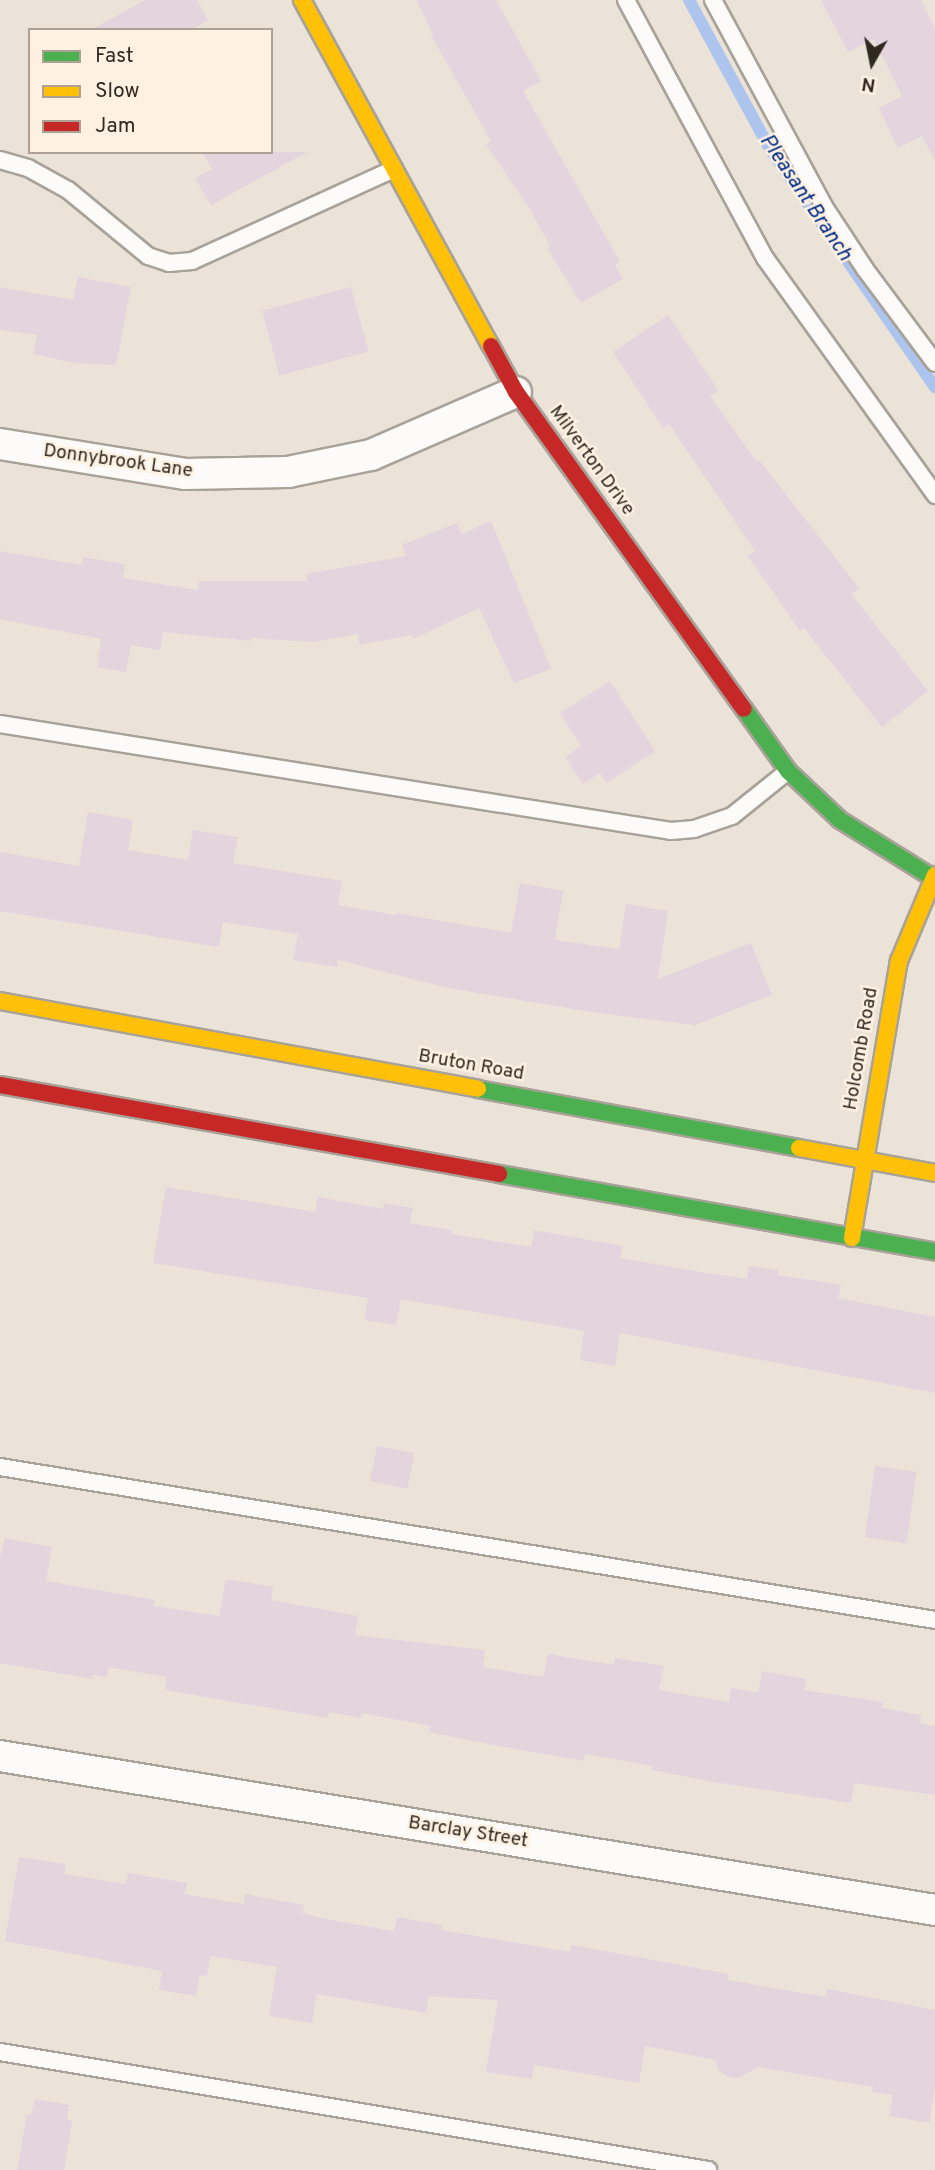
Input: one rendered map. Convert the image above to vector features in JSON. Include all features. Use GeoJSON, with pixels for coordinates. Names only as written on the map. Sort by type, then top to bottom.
{"type":"FeatureCollection","features":[{"type":"Feature","properties":{"kind":"main road","name":"Milverton Drive"},"geometry":{"type":"LineString","coordinates":[[302,0],[516,392],[788,771],[840,820],[934,876]]}},
{"type":"Feature","properties":{"kind":"main road","name":"Holcomb Road"},"geometry":{"type":"LineString","coordinates":[[852,1238],[898,961],[934,876]]}},
{"type":"Feature","properties":{"kind":"main road","name":"Bruton Road"},"geometry":{"type":"LineString","coordinates":[[0,1001],[935,1173]]}},
{"type":"Feature","properties":{"kind":"main road"},"geometry":{"type":"LineString","coordinates":[[0,1085],[935,1252]]}},
{"type":"Feature","properties":{"kind":"street","name":"Donnybrook Lane"},"geometry":{"type":"LineString","coordinates":[[0,444],[185,474],[288,472],[371,455],[516,392]]}},
{"type":"Feature","properties":{"kind":"street","name":"Barclay Street"},"geometry":{"type":"LineString","coordinates":[[0,1756],[935,1910]]}},
{"type":"Feature","properties":{"kind":"lane"},"geometry":{"type":"LineString","coordinates":[[626,0],[765,258],[935,495]]}},
{"type":"Feature","properties":{"kind":"lane"},"geometry":{"type":"LineString","coordinates":[[713,0],[825,208],[865,269],[935,363]]}},
{"type":"Feature","properties":{"kind":"lane"},"geometry":{"type":"LineString","coordinates":[[0,160],[28,168],[68,190],[148,256],[169,263],[192,261],[394,169]]}},
{"type":"Feature","properties":{"kind":"lane"},"geometry":{"type":"LineString","coordinates":[[0,724],[671,831],[694,829],[732,816],[788,771]]}},
{"type":"Feature","properties":{"kind":"lane"},"geometry":{"type":"LineString","coordinates":[[0,1467],[935,1620]]}},
{"type":"Feature","properties":{"kind":"lane"},"geometry":{"type":"LineString","coordinates":[[0,2052],[708,2170]]}},
{"type":"Feature","properties":{"kind":"building"},"geometry":{"type":"Polygon","coordinates":[[[145,0],[197,0],[208,20],[195,28],[95,28],[145,0]]]}},
{"type":"Feature","properties":{"kind":"building"},"geometry":{"type":"Polygon","coordinates":[[[416,0],[496,0],[541,81],[523,91],[620,262],[615,265],[623,279],[581,303],[547,248],[550,246],[531,211],[486,144],[491,141],[431,35],[433,33],[416,0]]]}},
{"type":"Feature","properties":{"kind":"building"},"geometry":{"type":"Polygon","coordinates":[[[821,0],[921,0],[935,29],[935,161],[922,136],[898,148],[879,108],[902,96],[874,39],[848,52],[821,0]]]}},
{"type":"Feature","properties":{"kind":"building"},"geometry":{"type":"Polygon","coordinates":[[[307,152],[211,205],[195,178],[212,169],[203,154],[307,152]]]}},
{"type":"Feature","properties":{"kind":"building"},"geometry":{"type":"Polygon","coordinates":[[[78,277],[131,287],[116,365],[74,363],[33,354],[37,335],[0,330],[0,287],[73,300],[78,277]]]}},
{"type":"Feature","properties":{"kind":"building"},"geometry":{"type":"Polygon","coordinates":[[[351,287],[368,352],[279,376],[262,311],[351,287]]]}},
{"type":"Feature","properties":{"kind":"building"},"geometry":{"type":"Polygon","coordinates":[[[668,315],[718,390],[710,396],[757,462],[759,460],[859,588],[851,594],[928,691],[882,727],[804,628],[800,631],[748,556],[755,551],[669,424],[663,428],[613,352],[668,315]]]}},
{"type":"Feature","properties":{"kind":"building"},"geometry":{"type":"Polygon","coordinates":[[[491,521],[551,669],[514,683],[479,608],[413,639],[412,635],[359,645],[358,634],[315,642],[251,638],[251,641],[163,632],[160,650],[131,645],[126,672],[97,667],[101,639],[0,619],[0,551],[82,565],[83,557],[125,564],[123,578],[198,590],[199,581],[307,581],[306,574],[406,556],[402,545],[457,523],[462,534],[491,521]]]}},
{"type":"Feature","properties":{"kind":"building"},"geometry":{"type":"Polygon","coordinates":[[[610,681],[655,751],[607,783],[600,773],[583,784],[565,757],[581,746],[560,713],[610,681]]]}},
{"type":"Feature","properties":{"kind":"building"},"geometry":{"type":"Polygon","coordinates":[[[88,812],[133,820],[128,850],[188,860],[193,830],[238,837],[233,863],[342,881],[338,905],[395,915],[396,913],[511,933],[520,883],[563,891],[555,940],[619,949],[626,904],[668,911],[658,979],[751,943],[772,995],[695,1025],[598,1013],[448,988],[338,960],[337,967],[293,960],[298,934],[223,922],[219,947],[0,911],[0,852],[79,866],[88,812]]]}},
{"type":"Feature","properties":{"kind":"building"},"geometry":{"type":"Polygon","coordinates":[[[166,1187],[315,1212],[318,1197],[383,1209],[384,1203],[413,1208],[410,1223],[452,1230],[451,1234],[531,1247],[534,1230],[623,1246],[620,1258],[747,1279],[749,1266],[778,1270],[778,1275],[841,1285],[838,1298],[935,1317],[935,1393],[620,1333],[615,1366],[580,1360],[584,1331],[401,1299],[396,1325],[364,1320],[368,1298],[153,1263],[166,1187]]]}},
{"type":"Feature","properties":{"kind":"building"},"geometry":{"type":"Polygon","coordinates":[[[377,1446],[414,1453],[407,1489],[370,1481],[377,1446]]]}},
{"type":"Feature","properties":{"kind":"building"},"geometry":{"type":"Polygon","coordinates":[[[875,1466],[917,1472],[907,1543],[865,1537],[875,1466]]]}},
{"type":"Feature","properties":{"kind":"building"},"geometry":{"type":"Polygon","coordinates":[[[5,1538],[52,1547],[46,1581],[155,1600],[154,1606],[219,1616],[226,1579],[273,1587],[271,1600],[358,1616],[355,1635],[485,1650],[483,1667],[543,1677],[548,1654],[614,1665],[615,1658],[664,1666],[659,1690],[729,1702],[731,1688],[758,1693],[762,1671],[806,1679],[804,1690],[883,1702],[882,1708],[921,1715],[920,1723],[935,1726],[935,1795],[854,1783],[851,1803],[714,1782],[652,1770],[652,1766],[585,1754],[584,1761],[488,1744],[429,1732],[430,1726],[362,1713],[361,1718],[329,1712],[328,1718],[165,1690],[167,1677],[108,1667],[107,1677],[93,1675],[93,1679],[0,1663],[0,1558],[5,1538]]]}},
{"type":"Feature","properties":{"kind":"building"},"geometry":{"type":"Polygon","coordinates":[[[19,1857],[66,1864],[64,1874],[126,1884],[128,1873],[187,1883],[184,1894],[244,1904],[245,1894],[304,1905],[302,1913],[394,1931],[397,1917],[442,1925],[441,1930],[570,1952],[572,1945],[729,1974],[728,1980],[825,1997],[827,1989],[935,2010],[935,2086],[929,2123],[889,2116],[893,2095],[872,2092],[873,2087],[758,2067],[739,2078],[728,2077],[719,2071],[715,2060],[645,2046],[639,2083],[534,2065],[532,2079],[486,2072],[498,2000],[429,1996],[426,2013],[317,1994],[312,2023],[269,2016],[277,1967],[210,1956],[207,1976],[200,1975],[196,1996],[159,1990],[162,1971],[5,1941],[19,1857]]]}},
{"type":"Feature","properties":{"kind":"building"},"geometry":{"type":"Polygon","coordinates":[[[35,2099],[69,2105],[67,2119],[72,2121],[64,2170],[17,2170],[27,2114],[31,2115],[35,2099]]]}},
{"type":"Feature","properties":{"kind":"waterway","name":"Pleasant Branch"},"geometry":{"type":"LineString","coordinates":[[689,0],[770,149],[935,387]]}},
{"type":"Feature","properties":{"kind":"traffic: fast"},"geometry":{"type":"LineString","coordinates":[[744,709],[788,771],[840,820],[933,878]]}},
{"type":"Feature","properties":{"kind":"traffic: fast"},"geometry":{"type":"LineString","coordinates":[[478,1089],[799,1148]]}},
{"type":"Feature","properties":{"kind":"traffic: fast"},"geometry":{"type":"LineString","coordinates":[[499,1174],[935,1252]]}},
{"type":"Feature","properties":{"kind":"traffic: slow"},"geometry":{"type":"LineString","coordinates":[[302,0],[491,346]]}},
{"type":"Feature","properties":{"kind":"traffic: slow"},"geometry":{"type":"LineString","coordinates":[[852,1238],[899,961],[935,875]]}},
{"type":"Feature","properties":{"kind":"traffic: slow"},"geometry":{"type":"LineString","coordinates":[[0,1001],[478,1089]]}},
{"type":"Feature","properties":{"kind":"traffic: slow"},"geometry":{"type":"LineString","coordinates":[[799,1148],[935,1173]]}},
{"type":"Feature","properties":{"kind":"traffic: jam"},"geometry":{"type":"LineString","coordinates":[[491,346],[516,392],[744,709]]}},
{"type":"Feature","properties":{"kind":"traffic: jam"},"geometry":{"type":"LineString","coordinates":[[0,1085],[499,1174]]}}]}
